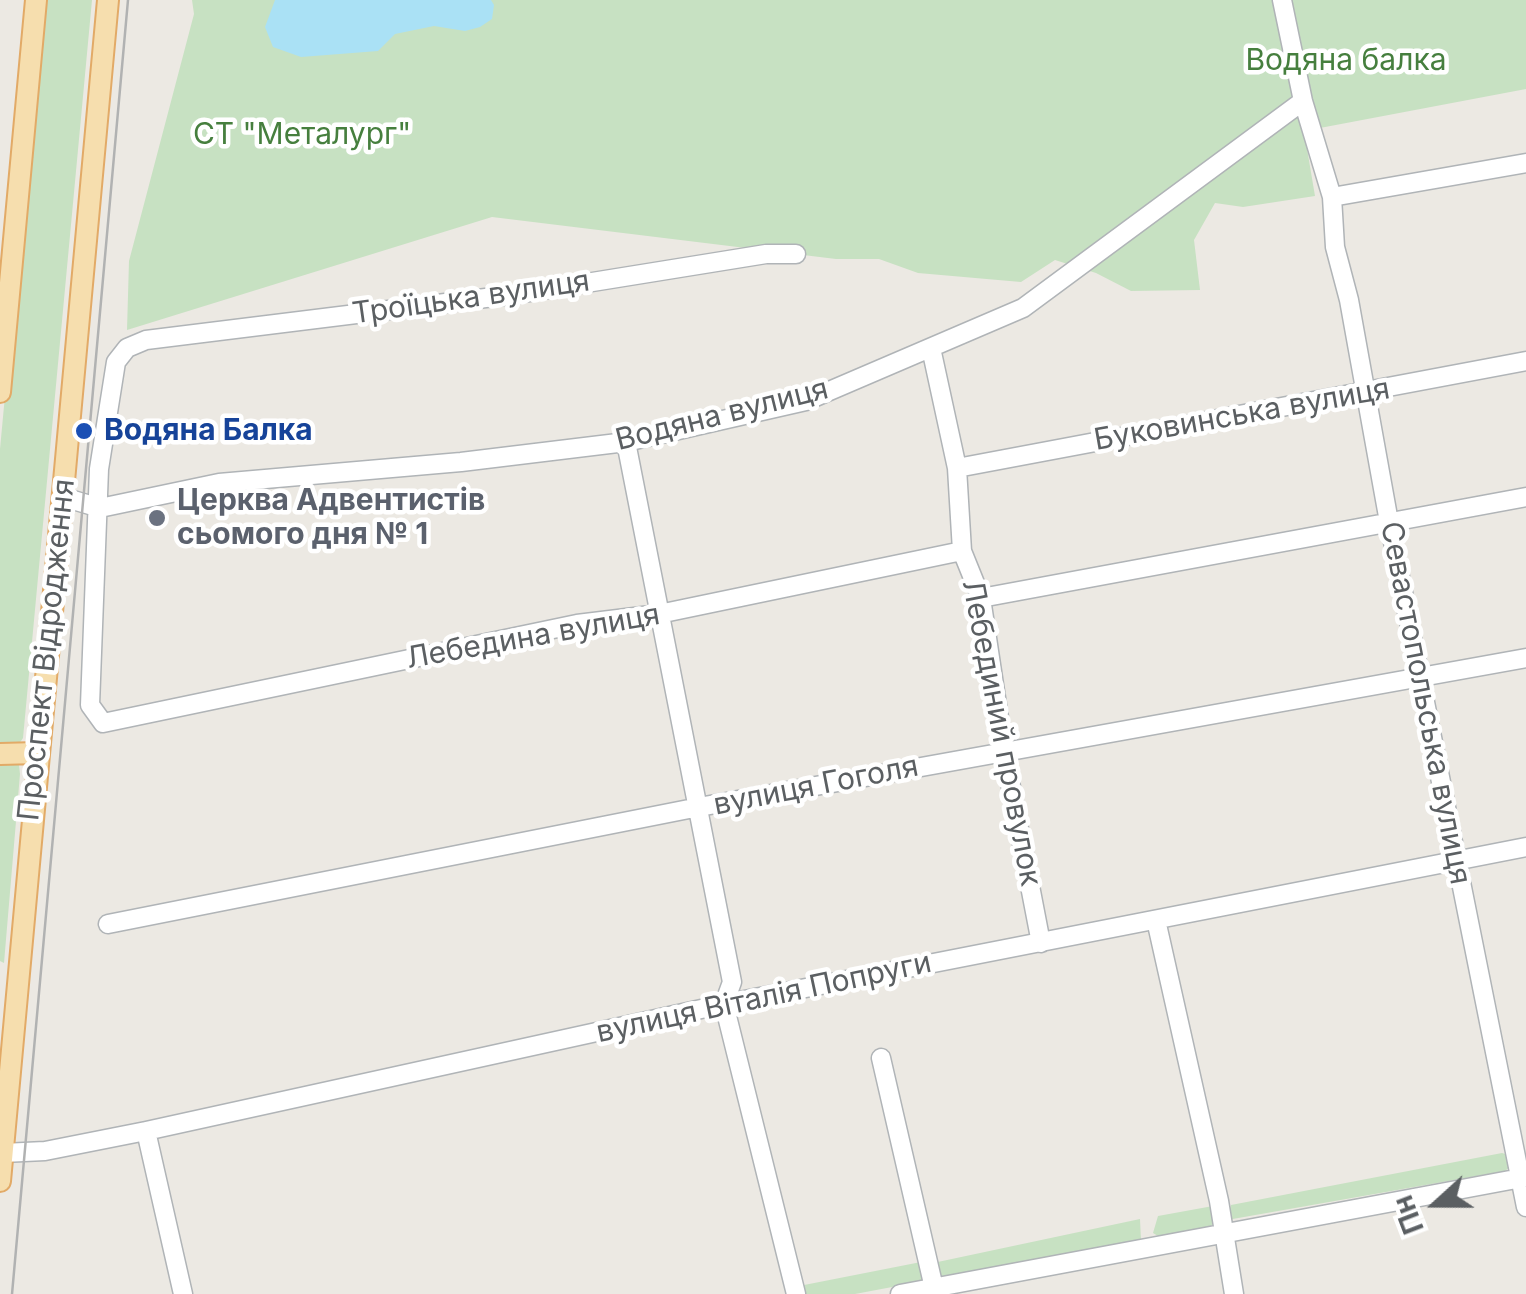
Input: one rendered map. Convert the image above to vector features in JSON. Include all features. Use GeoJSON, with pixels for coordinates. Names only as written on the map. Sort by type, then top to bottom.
{"type":"FeatureCollection","features":[{"type":"Feature","properties":{"kind":"main road"},"geometry":{"type":"LineString","coordinates":[[0,392],[36,0]]}},
{"type":"Feature","properties":{"kind":"main road","name":"Проспект Відродження"},"geometry":{"type":"LineString","coordinates":[[0,1181],[8,973],[37,753],[108,0]]}},
{"type":"Feature","properties":{"kind":"main road"},"geometry":{"type":"LineString","coordinates":[[0,754],[37,753]]}},
{"type":"Feature","properties":{"kind":"street","name":"Севастопольська вулиця"},"geometry":{"type":"LineString","coordinates":[[1282,0],[1304,101],[1332,197],[1335,248],[1526,1207]]}},
{"type":"Feature","properties":{"kind":"street","name":"Водяна вулиця"},"geometry":{"type":"LineString","coordinates":[[63,497],[100,508],[218,483],[461,462],[626,442],[806,401],[1023,308],[1304,101]]}},
{"type":"Feature","properties":{"kind":"street"},"geometry":{"type":"LineString","coordinates":[[1332,197],[1526,163]]}},
{"type":"Feature","properties":{"kind":"street","name":"Троїцька вулиця"},"geometry":{"type":"LineString","coordinates":[[100,508],[99,469],[116,362],[127,348],[146,340],[518,294],[766,254],[796,254]]}},
{"type":"Feature","properties":{"kind":"street","name":"Лебединий провулок"},"geometry":{"type":"LineString","coordinates":[[931,348],[958,468],[962,551],[981,598],[1004,750],[1041,943]]}},
{"type":"Feature","properties":{"kind":"street","name":"Буковинська вулиця"},"geometry":{"type":"LineString","coordinates":[[958,468],[1526,361]]}},
{"type":"Feature","properties":{"kind":"street"},"geometry":{"type":"LineString","coordinates":[[626,442],[732,982],[724,1004],[796,1294]]}},
{"type":"Feature","properties":{"kind":"street"},"geometry":{"type":"LineString","coordinates":[[981,598],[1526,497]]}},
{"type":"Feature","properties":{"kind":"street","name":"Лебедина вулиця"},"geometry":{"type":"LineString","coordinates":[[100,508],[90,705],[104,723],[577,624],[659,614],[962,551]]}},
{"type":"Feature","properties":{"kind":"street","name":"вулиця Гоголя"},"geometry":{"type":"LineString","coordinates":[[108,924],[699,807],[1526,658]]}},
{"type":"Feature","properties":{"kind":"street","name":"вулиця Віталія Попруги"},"geometry":{"type":"LineString","coordinates":[[3,1153],[45,1151],[146,1132],[724,1004],[1526,847]]}},
{"type":"Feature","properties":{"kind":"street"},"geometry":{"type":"LineString","coordinates":[[1156,920],[1234,1294]]}},
{"type":"Feature","properties":{"kind":"street"},"geometry":{"type":"LineString","coordinates":[[881,1058],[934,1288]]}},
{"type":"Feature","properties":{"kind":"street"},"geometry":{"type":"LineString","coordinates":[[146,1132],[183,1294]]}},
{"type":"Feature","properties":{"kind":"street"},"geometry":{"type":"LineString","coordinates":[[900,1294],[1523,1177]]}},
{"type":"Feature","properties":{"kind":"green space"},"geometry":{"type":"Polygon","coordinates":[[[42,0],[92,0],[23,738],[19,744],[0,749],[0,449],[42,0]]]}},
{"type":"Feature","properties":{"kind":"green space","name":"СТ \"Металург\""},"geometry":{"type":"Polygon","coordinates":[[[192,0],[1526,0],[1526,89],[1304,131],[1315,196],[1243,207],[1215,203],[1194,240],[1200,290],[1131,291],[1096,273],[1055,260],[1021,282],[918,273],[879,259],[836,259],[492,217],[127,330],[129,261],[194,14],[192,0]]]}},
{"type":"Feature","properties":{"kind":"green space"},"geometry":{"type":"Polygon","coordinates":[[[10,759],[19,765],[20,774],[4,963],[0,961],[0,760],[10,759]]]}},
{"type":"Feature","properties":{"kind":"green space"},"geometry":{"type":"Polygon","coordinates":[[[1502,1153],[1509,1155],[1511,1166],[1505,1171],[1227,1220],[1231,1205],[1502,1153]]]}},
{"type":"Feature","properties":{"kind":"green space"},"geometry":{"type":"Polygon","coordinates":[[[1213,1206],[1216,1220],[1211,1226],[1158,1236],[1153,1233],[1158,1216],[1213,1206]]]}},
{"type":"Feature","properties":{"kind":"green space"},"geometry":{"type":"Polygon","coordinates":[[[1140,1219],[1141,1241],[940,1277],[933,1263],[1140,1219]]]}},
{"type":"Feature","properties":{"kind":"green space"},"geometry":{"type":"Polygon","coordinates":[[[921,1262],[924,1281],[855,1294],[801,1294],[799,1286],[921,1262]]]}},
{"type":"Feature","properties":{"kind":"water"},"geometry":{"type":"Polygon","coordinates":[[[275,0],[491,0],[494,5],[492,19],[480,27],[465,31],[434,26],[395,34],[378,51],[301,57],[273,47],[265,27],[275,0]]]}},
{"type":"Feature","properties":{"kind":"tram line"},"geometry":{"type":"LineString","coordinates":[[12,1294],[128,0]]}},
{"type":"Feature","properties":{"kind":"place","name":"Водяна Балка"},"geometry":{"type":"Point","coordinates":[84,431]}},
{"type":"Feature","properties":{"kind":"place","name":"Церква Адвентистів сьомого дня № 1"},"geometry":{"type":"Point","coordinates":[157,518]}},
{"type":"Feature","properties":{"kind":"park label","name":"Водяна балка"},"geometry":{"type":"Point","coordinates":[1346,61]}}]}
